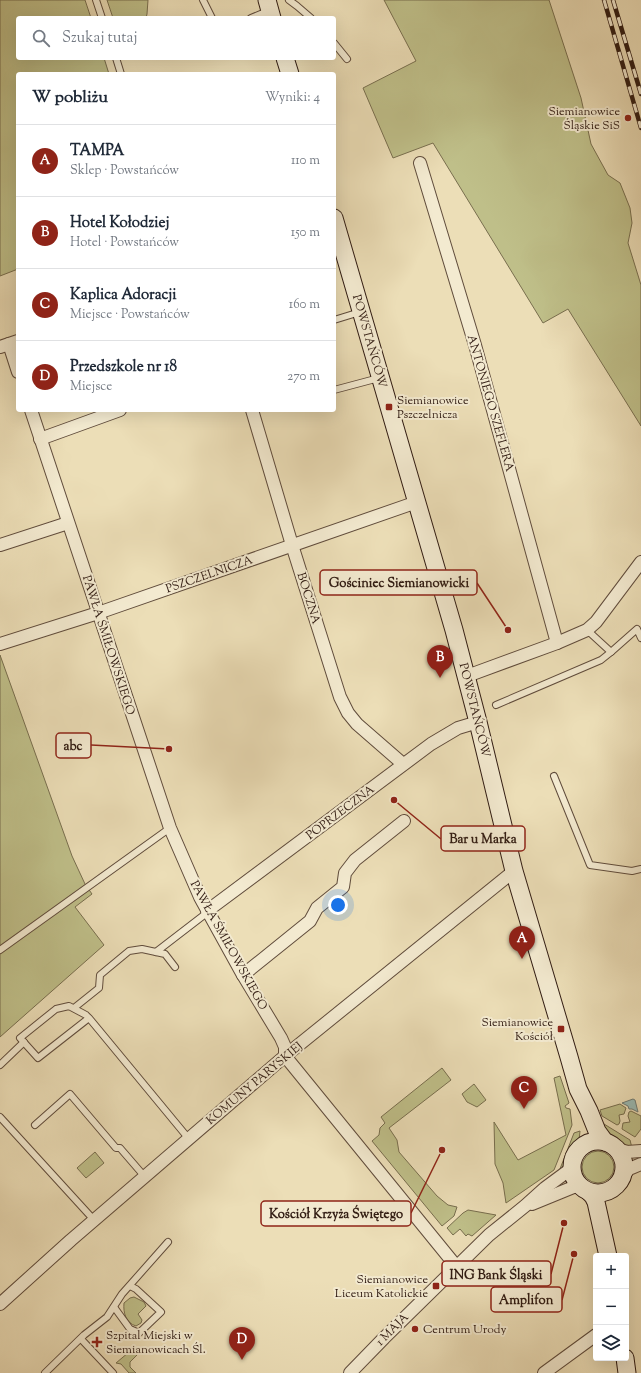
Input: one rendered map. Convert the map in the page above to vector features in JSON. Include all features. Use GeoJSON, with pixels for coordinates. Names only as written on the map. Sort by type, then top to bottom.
{"type":"FeatureCollection","features":[{"type":"Feature","properties":{"kind":"street"},"geometry":{"type":"LineString","coordinates":[[286,60],[289,72]]}},
{"type":"Feature","properties":{"kind":"street","name":"ANTONIEGO SZEFLERA"},"geometry":{"type":"LineString","coordinates":[[420,164],[475,345],[557,643]]}},
{"type":"Feature","properties":{"kind":"street","name":"POWSTAŃCÓW"},"geometry":{"type":"LineString","coordinates":[[336,229],[467,676],[514,871],[578,1089],[583,1133],[582,1146]]}},
{"type":"Feature","properties":{"kind":"street"},"geometry":{"type":"LineString","coordinates":[[9,344],[16,366]]}},
{"type":"Feature","properties":{"kind":"street","name":"PAWŁA ŚMIŁOWSKIEGO"},"geometry":{"type":"LineString","coordinates":[[32,412],[170,828],[200,897],[243,975],[281,1038],[285,1047],[285,1056],[456,1266]]}},
{"type":"Feature","properties":{"kind":"street"},"geometry":{"type":"LineString","coordinates":[[40,439],[114,412]]}},
{"type":"Feature","properties":{"kind":"street","name":"BOCZNA"},"geometry":{"type":"LineString","coordinates":[[253,412],[292,545],[343,702],[348,713],[357,724],[403,764]]}},
{"type":"Feature","properties":{"kind":"street","name":"PSZCZELNICZA"},"geometry":{"type":"LineString","coordinates":[[0,644],[98,613],[417,502]]}},
{"type":"Feature","properties":{"kind":"street"},"geometry":{"type":"LineString","coordinates":[[0,545],[68,523]]}},
{"type":"Feature","properties":{"kind":"street"},"geometry":{"type":"LineString","coordinates":[[467,676],[557,643],[587,630],[596,622],[641,562]]}},
{"type":"Feature","properties":{"kind":"street","name":"POPRZECZNA"},"geometry":{"type":"LineString","coordinates":[[208,912],[403,764],[444,735],[458,728],[478,722]]}},
{"type":"Feature","properties":{"kind":"street"},"geometry":{"type":"LineString","coordinates":[[243,975],[310,921],[317,908],[343,887],[345,873],[355,860],[404,821]]}},
{"type":"Feature","properties":{"kind":"street","name":"KOMUNY PARYSKIEJ"},"geometry":{"type":"LineString","coordinates":[[0,1304],[94,1220],[285,1056],[514,871]]}},
{"type":"Feature","properties":{"kind":"street","name":"POWSTAŃCÓW"},"geometry":{"type":"LineString","coordinates":[[578,1089],[597,1131],[611,1146]]}},
{"type":"Feature","properties":{"kind":"street"},"geometry":{"type":"LineString","coordinates":[[607,1252],[596,1202],[593,1196],[574,1177],[572,1165],[576,1154],[582,1146],[595,1141],[627,1152],[641,1151]]}},
{"type":"Feature","properties":{"kind":"street"},"geometry":{"type":"LineString","coordinates":[[611,1146],[624,1162],[623,1176]]}},
{"type":"Feature","properties":{"kind":"street"},"geometry":{"type":"LineString","coordinates":[[585,1189],[601,1193],[612,1189],[618,1185],[629,1169],[641,1164]]}},
{"type":"Feature","properties":{"kind":"street","name":"1 MAJA"},"geometry":{"type":"LineString","coordinates":[[350,1373],[456,1266],[502,1224],[568,1171],[572,1165]]}},
{"type":"Feature","properties":{"kind":"street","name":"1 MAJA"},"geometry":{"type":"LineString","coordinates":[[525,1206],[576,1186],[585,1189]]}},
{"type":"Feature","properties":{"kind":"street"},"geometry":{"type":"LineString","coordinates":[[607,1252],[608,1201],[612,1189]]}},
{"type":"Feature","properties":{"kind":"street"},"geometry":{"type":"LineString","coordinates":[[544,1373],[593,1338]]}},
{"type":"Feature","properties":{"kind":"street"},"geometry":{"type":"LineString","coordinates":[[625,1361],[627,1373]]}},
{"type":"Feature","properties":{"kind":"lane"},"geometry":{"type":"LineString","coordinates":[[96,0],[101,16]]}},
{"type":"Feature","properties":{"kind":"lane"},"geometry":{"type":"LineString","coordinates":[[203,0],[211,16]]}},
{"type":"Feature","properties":{"kind":"lane"},"geometry":{"type":"LineString","coordinates":[[289,0],[309,16]]}},
{"type":"Feature","properties":{"kind":"lane"},"geometry":{"type":"LineString","coordinates":[[255,16],[270,9]]}},
{"type":"Feature","properties":{"kind":"lane"},"geometry":{"type":"LineString","coordinates":[[336,45],[347,59]]}},
{"type":"Feature","properties":{"kind":"lane"},"geometry":{"type":"LineString","coordinates":[[117,60],[120,72]]}},
{"type":"Feature","properties":{"kind":"lane"},"geometry":{"type":"LineString","coordinates":[[336,319],[361,312]]}},
{"type":"Feature","properties":{"kind":"lane"},"geometry":{"type":"LineString","coordinates":[[336,389],[380,378]]}},
{"type":"Feature","properties":{"kind":"lane"},"geometry":{"type":"LineString","coordinates":[[496,705],[601,660],[636,629],[641,638]]}},
{"type":"Feature","properties":{"kind":"lane"},"geometry":{"type":"LineString","coordinates":[[587,630],[611,652]]}},
{"type":"Feature","properties":{"kind":"lane"},"geometry":{"type":"LineString","coordinates":[[554,776],[590,865],[632,871],[641,869]]}},
{"type":"Feature","properties":{"kind":"lane"},"geometry":{"type":"LineString","coordinates":[[0,950],[170,828]]}},
{"type":"Feature","properties":{"kind":"lane"},"geometry":{"type":"LineString","coordinates":[[156,952],[208,912]]}},
{"type":"Feature","properties":{"kind":"lane"},"geometry":{"type":"LineString","coordinates":[[74,1008],[99,988],[100,975],[129,951],[142,949],[165,954],[175,967]]}},
{"type":"Feature","properties":{"kind":"lane"},"geometry":{"type":"LineString","coordinates":[[89,1018],[38,1058],[20,1038],[56,1009],[69,1006],[86,1014],[189,1139]]}},
{"type":"Feature","properties":{"kind":"lane"},"geometry":{"type":"LineString","coordinates":[[0,1065],[24,1042]]}},
{"type":"Feature","properties":{"kind":"lane"},"geometry":{"type":"LineString","coordinates":[[35,1125],[70,1094],[116,1148],[120,1148],[145,1177]]}},
{"type":"Feature","properties":{"kind":"lane"},"geometry":{"type":"LineString","coordinates":[[0,1117],[94,1220]]}},
{"type":"Feature","properties":{"kind":"lane"},"geometry":{"type":"LineString","coordinates":[[45,1373],[80,1339],[107,1317],[122,1294],[168,1242]]}},
{"type":"Feature","properties":{"kind":"lane"},"geometry":{"type":"LineString","coordinates":[[114,1307],[130,1329],[139,1333],[161,1312],[136,1289],[130,1286]]}},
{"type":"Feature","properties":{"kind":"lane"},"geometry":{"type":"LineString","coordinates":[[80,1339],[113,1373]]}},
{"type":"Feature","properties":{"kind":"green space"},"geometry":{"type":"Polygon","coordinates":[[[0,0],[85,0],[90,16],[16,16],[16,60],[105,60],[108,72],[16,72],[16,270],[0,276],[0,0]]]}},
{"type":"Feature","properties":{"kind":"green space"},"geometry":{"type":"Polygon","coordinates":[[[107,0],[148,0],[146,16],[112,16],[107,0]]]}},
{"type":"Feature","properties":{"kind":"green space"},"geometry":{"type":"Polygon","coordinates":[[[384,0],[549,0],[581,98],[591,144],[608,175],[620,183],[630,208],[632,223],[628,243],[641,285],[641,426],[568,309],[543,323],[433,143],[393,158],[363,88],[416,61],[384,0]]]}},
{"type":"Feature","properties":{"kind":"green space"},"geometry":{"type":"Polygon","coordinates":[[[0,655],[72,856],[85,884],[92,894],[75,907],[104,945],[0,1037],[0,655]]]}},
{"type":"Feature","properties":{"kind":"green space"},"geometry":{"type":"Polygon","coordinates":[[[442,1068],[451,1080],[389,1128],[397,1140],[399,1152],[437,1196],[448,1205],[457,1207],[454,1216],[442,1226],[372,1141],[379,1135],[380,1128],[385,1123],[381,1117],[442,1068]]]}},
{"type":"Feature","properties":{"kind":"green space"},"geometry":{"type":"Polygon","coordinates":[[[560,1076],[569,1103],[565,1106],[566,1108],[570,1109],[572,1125],[554,1170],[506,1203],[503,1183],[495,1164],[494,1122],[518,1160],[566,1135],[554,1078],[560,1076]]]}},
{"type":"Feature","properties":{"kind":"green space"},"geometry":{"type":"Polygon","coordinates":[[[474,1084],[486,1100],[477,1107],[467,1102],[462,1094],[474,1084]]]}},
{"type":"Feature","properties":{"kind":"green space"},"geometry":{"type":"Polygon","coordinates":[[[620,1104],[626,1108],[624,1114],[619,1115],[619,1124],[617,1125],[602,1116],[600,1110],[620,1104]]]}},
{"type":"Feature","properties":{"kind":"green space"},"geometry":{"type":"Polygon","coordinates":[[[631,1111],[641,1116],[641,1129],[635,1137],[622,1129],[623,1123],[630,1122],[628,1116],[629,1112],[631,1111]]]}},
{"type":"Feature","properties":{"kind":"green space"},"geometry":{"type":"Polygon","coordinates":[[[604,1124],[630,1140],[632,1148],[617,1143],[598,1126],[604,1124]]]}},
{"type":"Feature","properties":{"kind":"green space"},"geometry":{"type":"Polygon","coordinates":[[[580,1131],[579,1141],[573,1150],[568,1163],[558,1174],[574,1133],[580,1131]]]}},
{"type":"Feature","properties":{"kind":"green space"},"geometry":{"type":"Polygon","coordinates":[[[595,1151],[601,1151],[610,1155],[614,1167],[610,1179],[601,1183],[595,1183],[586,1179],[582,1170],[582,1164],[586,1155],[595,1151]]]}},
{"type":"Feature","properties":{"kind":"green space"},"geometry":{"type":"Polygon","coordinates":[[[95,1152],[104,1163],[86,1178],[77,1168],[95,1152]]]}},
{"type":"Feature","properties":{"kind":"green space"},"geometry":{"type":"Polygon","coordinates":[[[468,1210],[496,1215],[472,1236],[468,1234],[466,1236],[460,1229],[453,1235],[447,1228],[468,1210]]]}},
{"type":"Feature","properties":{"kind":"green space"},"geometry":{"type":"Polygon","coordinates":[[[134,1297],[144,1302],[146,1306],[138,1314],[142,1320],[141,1323],[136,1326],[130,1323],[124,1310],[124,1303],[130,1298],[134,1297]]]}},
{"type":"Feature","properties":{"kind":"green space"},"geometry":{"type":"Polygon","coordinates":[[[135,1347],[140,1352],[130,1362],[130,1367],[136,1373],[129,1373],[121,1364],[116,1363],[135,1347]]]}},
{"type":"Feature","properties":{"kind":"water"},"geometry":{"type":"Polygon","coordinates":[[[633,1099],[635,1100],[638,1112],[629,1109],[628,1106],[622,1103],[633,1099]]]}},
{"type":"Feature","properties":{"kind":"railway"},"geometry":{"type":"LineString","coordinates":[[604,0],[641,128]]}},
{"type":"Feature","properties":{"kind":"railway"},"geometry":{"type":"LineString","coordinates":[[613,0],[641,94]]}},
{"type":"Feature","properties":{"kind":"place","name":"Siemianowice Śląskie SiS"},"geometry":{"type":"Point","coordinates":[628,118]}},
{"type":"Feature","properties":{"kind":"place","name":"Siemianowice Pszczelnicza"},"geometry":{"type":"Point","coordinates":[389,407]}},
{"type":"Feature","properties":{"kind":"place","name":"Gościniec Siemianowicki"},"geometry":{"type":"Point","coordinates":[508,630]}},
{"type":"Feature","properties":{"kind":"place","name":"Hotel Kołodziej"},"geometry":{"type":"Point","coordinates":[440,678]}},
{"type":"Feature","properties":{"kind":"place","name":"abc"},"geometry":{"type":"Point","coordinates":[169,749]}},
{"type":"Feature","properties":{"kind":"place","name":"Bar u Marka"},"geometry":{"type":"Point","coordinates":[394,800]}},
{"type":"Feature","properties":{"kind":"place","name":"TAMPA"},"geometry":{"type":"Point","coordinates":[522,959]}},
{"type":"Feature","properties":{"kind":"place","name":"Siemianowice Kościół"},"geometry":{"type":"Point","coordinates":[561,1029]}},
{"type":"Feature","properties":{"kind":"place","name":"Kaplica Adoracji"},"geometry":{"type":"Point","coordinates":[524,1109]}},
{"type":"Feature","properties":{"kind":"place","name":"Kościół Krzyża Świętego"},"geometry":{"type":"Point","coordinates":[442,1150]}},
{"type":"Feature","properties":{"kind":"place","name":"ING Bank Śląski"},"geometry":{"type":"Point","coordinates":[564,1223]}},
{"type":"Feature","properties":{"kind":"place","name":"Amplifon"},"geometry":{"type":"Point","coordinates":[574,1254]}},
{"type":"Feature","properties":{"kind":"place","name":"Siemianowice Liceum Katolickie"},"geometry":{"type":"Point","coordinates":[436,1286]}},
{"type":"Feature","properties":{"kind":"place","name":"Centrum Urody"},"geometry":{"type":"Point","coordinates":[415,1329]}},
{"type":"Feature","properties":{"kind":"place","name":"Szpital Miejski w Siemianowicach Śl."},"geometry":{"type":"Point","coordinates":[97,1342]}},
{"type":"Feature","properties":{"kind":"place","name":"Przedszkole nr 18"},"geometry":{"type":"Point","coordinates":[242,1360]}}]}
